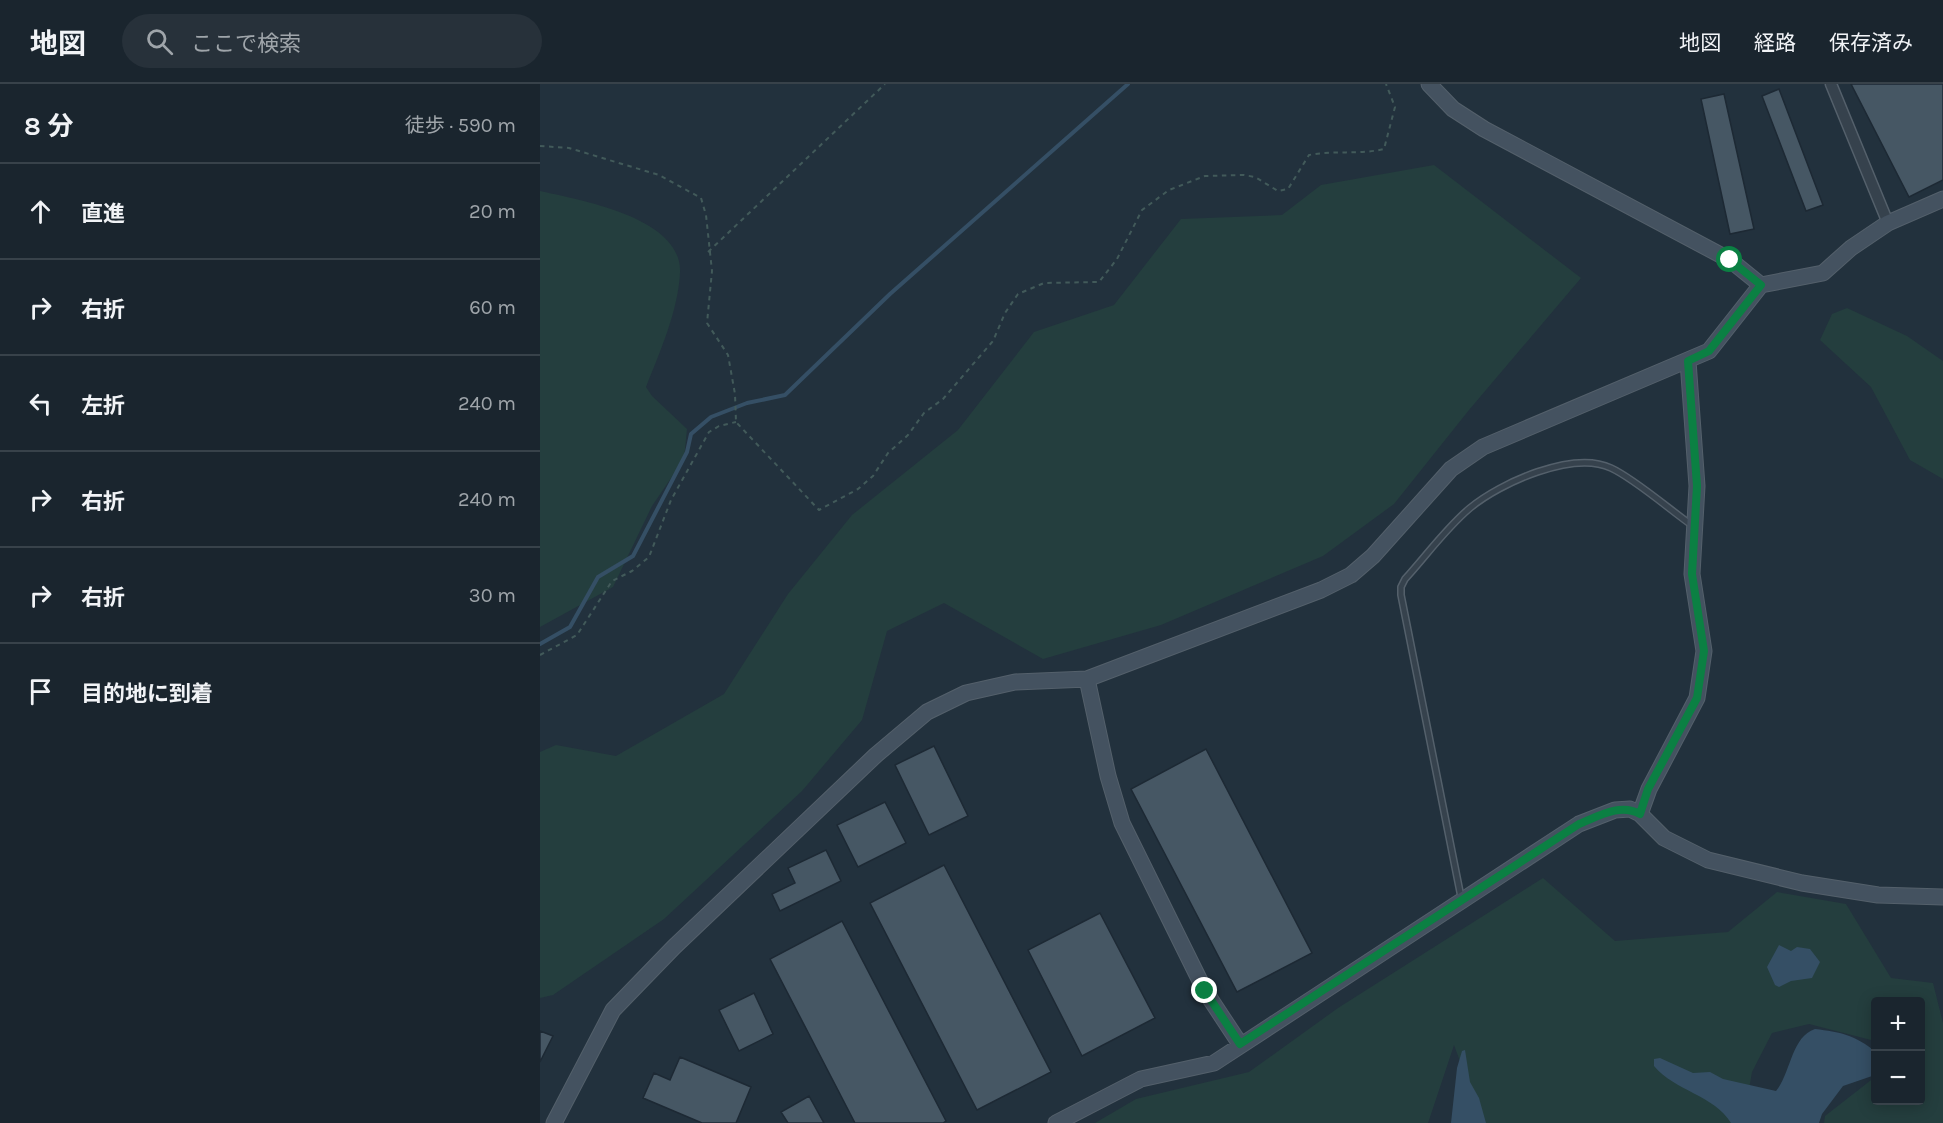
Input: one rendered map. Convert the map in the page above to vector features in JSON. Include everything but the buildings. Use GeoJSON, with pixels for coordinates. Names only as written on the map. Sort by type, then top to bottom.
{"type":"FeatureCollection","features":[{"type":"Feature","properties":{"kind":"street"},"geometry":{"type":"LineString","coordinates":[[1429,84],[1453,109],[1484,129],[1730,260],[1761,285]]}},
{"type":"Feature","properties":{"kind":"street"},"geometry":{"type":"LineString","coordinates":[[1831,84],[1888,223]]}},
{"type":"Feature","properties":{"kind":"street"},"geometry":{"type":"LineString","coordinates":[[554,1123],[612,1010],[674,947],[876,754],[927,712],[966,693],[1015,682],[1087,679],[1321,590],[1351,575],[1373,556],[1451,469],[1483,447],[1709,351],[1761,285],[1823,273],[1851,248],[1888,223],[1943,199]]}},
{"type":"Feature","properties":{"kind":"street"},"geometry":{"type":"LineString","coordinates":[[1640,814],[1648,789],[1697,698],[1704,651],[1692,574],[1697,486],[1688,361]]}},
{"type":"Feature","properties":{"kind":"street"},"geometry":{"type":"LineString","coordinates":[[1087,679],[1108,776],[1122,824],[1205,991],[1240,1044]]}},
{"type":"Feature","properties":{"kind":"street"},"geometry":{"type":"LineString","coordinates":[[1056,1123],[1141,1079],[1214,1063],[1579,824],[1615,810],[1630,809],[1640,814],[1664,838],[1708,860],[1802,883],[1878,895],[1943,897]]}},
{"type":"Feature","properties":{"kind":"lane"},"geometry":{"type":"LineString","coordinates":[[1462,900],[1401,595],[1401,587],[1405,579],[1470,508],[1501,487],[1567,463],[1585,462],[1610,468],[1695,527]]}},
{"type":"Feature","properties":{"kind":"path"},"geometry":{"type":"LineString","coordinates":[[708,252],[885,84]]}},
{"type":"Feature","properties":{"kind":"path"},"geometry":{"type":"LineString","coordinates":[[540,146],[569,148],[659,175],[685,187],[701,198],[706,215],[708,252],[712,271],[707,323],[728,355],[735,394],[735,422],[819,510],[858,489],[873,476],[888,453],[908,435],[924,413],[943,399],[993,341],[1005,313],[1018,294],[1044,283],[1099,282],[1117,259],[1142,210],[1169,190],[1205,176],[1244,175],[1255,177],[1278,191],[1288,189],[1309,154],[1366,153],[1384,149],[1395,107],[1386,84]]}},
{"type":"Feature","properties":{"kind":"path"},"geometry":{"type":"LineString","coordinates":[[540,655],[577,635],[612,581],[632,571],[649,557],[671,500],[709,432],[719,426],[735,422]]}},
{"type":"Feature","properties":{"kind":"green space"},"geometry":{"type":"Polygon","coordinates":[[[1434,165],[1581,278],[1469,410],[1394,504],[1323,556],[1161,625],[1043,659],[944,603],[887,631],[862,720],[802,791],[664,919],[553,995],[540,998],[540,752],[556,745],[616,756],[724,694],[788,594],[852,515],[958,430],[1034,332],[1114,305],[1181,219],[1282,215],[1321,185],[1434,165]]]}},
{"type":"Feature","properties":{"kind":"green space"},"geometry":{"type":"Polygon","coordinates":[[[540,191],[626,214],[665,238],[676,254],[680,273],[676,302],[646,387],[652,396],[687,429],[684,459],[652,506],[613,587],[540,627],[540,191]]]}},
{"type":"Feature","properties":{"kind":"green space"},"geometry":{"type":"Polygon","coordinates":[[[1847,308],[1907,336],[1943,361],[1943,479],[1910,460],[1871,387],[1820,340],[1832,314],[1847,308]]]}},
{"type":"Feature","properties":{"kind":"green space"},"geometry":{"type":"Polygon","coordinates":[[[1543,878],[1615,941],[1728,932],[1777,892],[1846,904],[1891,978],[1933,983],[1943,1023],[1943,1123],[1824,1123],[1825,1116],[1871,1080],[1871,1105],[1925,1105],[1925,997],[1871,997],[1871,1040],[1809,1024],[1772,1033],[1752,1072],[1743,1123],[1483,1123],[1454,1045],[1428,1123],[1095,1123],[1136,1099],[1249,1072],[1338,1008],[1543,878]]]}},
{"type":"Feature","properties":{"kind":"water"},"geometry":{"type":"Polygon","coordinates":[[[1779,945],[1791,951],[1797,947],[1810,949],[1820,962],[1812,978],[1791,981],[1779,987],[1775,985],[1767,967],[1779,945]]]}},
{"type":"Feature","properties":{"kind":"water"},"geometry":{"type":"Polygon","coordinates":[[[1815,1029],[1832,1031],[1847,1035],[1871,1049],[1871,1076],[1843,1086],[1822,1114],[1819,1123],[1731,1123],[1715,1106],[1672,1082],[1654,1066],[1654,1059],[1660,1058],[1693,1073],[1710,1072],[1723,1079],[1776,1091],[1796,1047],[1807,1033],[1815,1029]]]}},
{"type":"Feature","properties":{"kind":"water"},"geometry":{"type":"Polygon","coordinates":[[[1465,1050],[1470,1082],[1479,1098],[1486,1123],[1451,1123],[1457,1068],[1462,1051],[1465,1050]]]}},
{"type":"Feature","properties":{"kind":"waterway"},"geometry":{"type":"LineString","coordinates":[[540,644],[570,627],[598,577],[633,556],[687,452],[691,434],[711,417],[747,403],[785,395],[890,294],[1128,84]]}},
{"type":"Feature","properties":{"kind":"route"},"geometry":{"type":"LineString","coordinates":[[1205,991],[1240,1044],[1346,978],[1579,824],[1615,810],[1630,809],[1640,814],[1648,789],[1697,698],[1704,651],[1692,574],[1697,486],[1695,432],[1688,361],[1709,351],[1761,285],[1730,260]]}}]}
